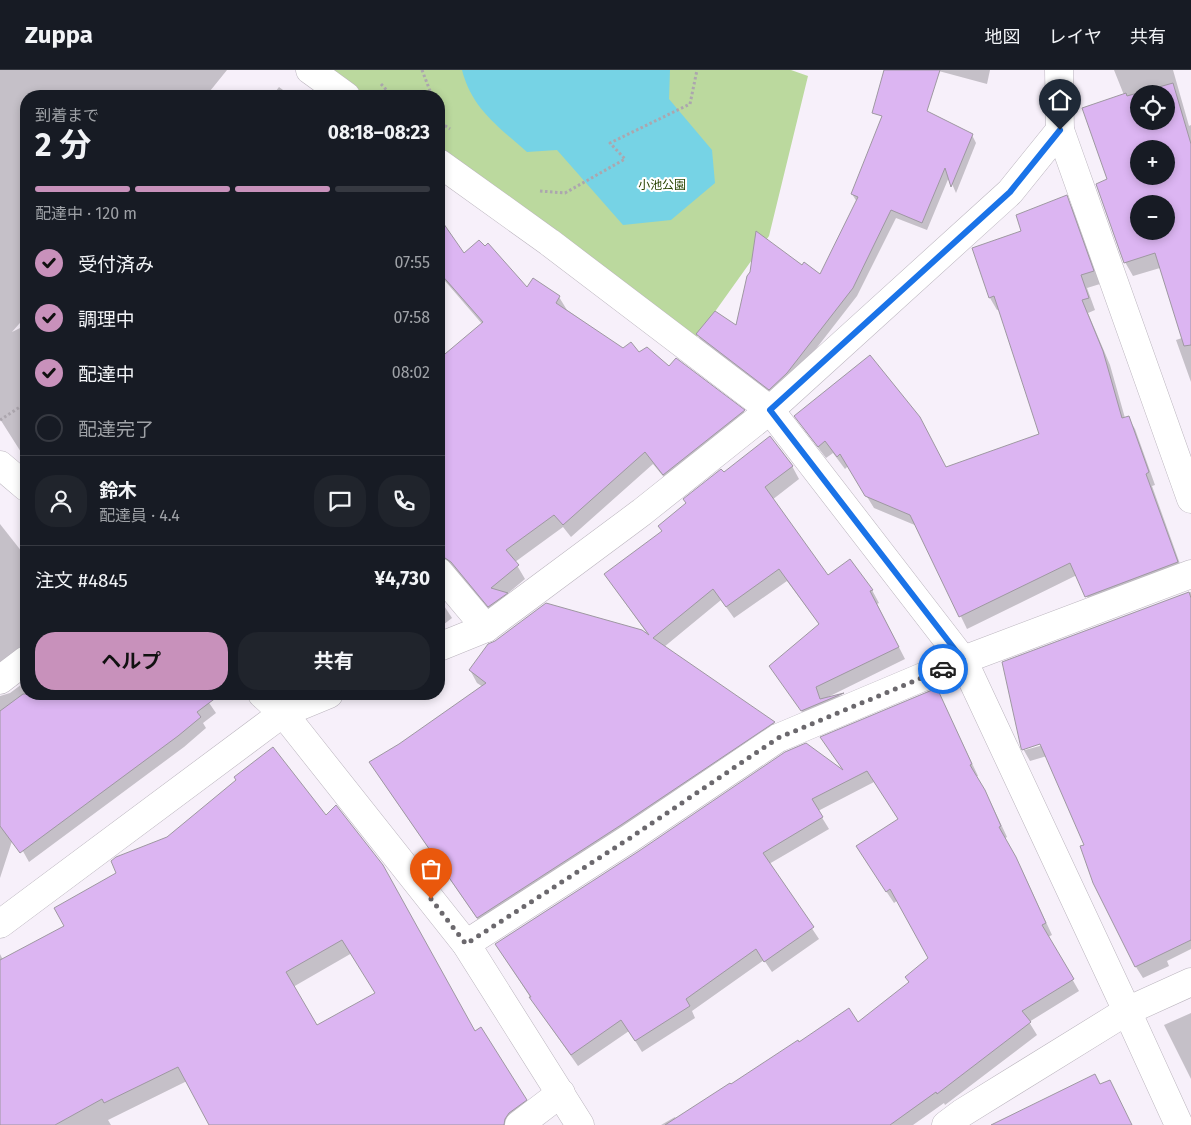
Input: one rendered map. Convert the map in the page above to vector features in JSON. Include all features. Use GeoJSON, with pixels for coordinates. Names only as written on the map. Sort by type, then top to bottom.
{"type":"FeatureCollection","features":[{"type":"Feature","properties":{"kind":"street"},"geometry":{"type":"LineString","coordinates":[[310,70],[338,90]]}},
{"type":"Feature","properties":{"kind":"street"},"geometry":{"type":"LineString","coordinates":[[1059,70],[1060,130],[1191,499]]}},
{"type":"Feature","properties":{"kind":"street"},"geometry":{"type":"LineString","coordinates":[[445,645],[486,628],[642,512],[770,410],[1010,192],[1060,130]]}},
{"type":"Feature","properties":{"kind":"street"},"geometry":{"type":"LineString","coordinates":[[445,167],[556,248],[770,410],[963,660],[1179,1125]]}},
{"type":"Feature","properties":{"kind":"street"},"geometry":{"type":"LineString","coordinates":[[0,465],[20,482]]}},
{"type":"Feature","properties":{"kind":"street"},"geometry":{"type":"LineString","coordinates":[[466,944],[630,838],[778,738],[963,660],[1191,574]]}},
{"type":"Feature","properties":{"kind":"street"},"geometry":{"type":"LineString","coordinates":[[445,579],[486,628]]}},
{"type":"Feature","properties":{"kind":"street"},"geometry":{"type":"LineString","coordinates":[[0,680],[20,665]]}},
{"type":"Feature","properties":{"kind":"street"},"geometry":{"type":"LineString","coordinates":[[269,700],[283,713],[466,944],[580,1125]]}},
{"type":"Feature","properties":{"kind":"street"},"geometry":{"type":"LineString","coordinates":[[0,924],[283,713],[314,700]]}},
{"type":"Feature","properties":{"kind":"street"},"geometry":{"type":"LineString","coordinates":[[946,1125],[1127,1011],[1191,982]]}},
{"type":"Feature","properties":{"kind":"street"},"geometry":{"type":"LineString","coordinates":[[519,1125],[561,1093]]}},
{"type":"Feature","properties":{"kind":"path"},"geometry":{"type":"LineString","coordinates":[[422,70],[430,90]]}},
{"type":"Feature","properties":{"kind":"path"},"geometry":{"type":"LineString","coordinates":[[566,193],[625,159],[610,143],[690,104],[697,70]]}},
{"type":"Feature","properties":{"kind":"path"},"geometry":{"type":"LineString","coordinates":[[378,79],[384,90]]}},
{"type":"Feature","properties":{"kind":"path"},"geometry":{"type":"LineString","coordinates":[[0,420],[20,407]]}},
{"type":"Feature","properties":{"kind":"green space","name":"小池公園"},"geometry":{"type":"Polygon","coordinates":[[[311,70],[791,70],[808,76],[769,236],[689,348],[445,169],[445,90],[338,90],[311,70]]]}},
{"type":"Feature","properties":{"kind":"water"},"geometry":{"type":"Polygon","coordinates":[[[462,70],[670,70],[669,99],[712,150],[715,183],[671,220],[623,225],[557,150],[527,152],[496,125],[472,96],[462,70]]]}},
{"type":"Feature","properties":{"kind":"building"},"geometry":{"type":"Polygon","coordinates":[[[884,70],[940,70],[927,111],[973,134],[951,187],[945,168],[922,223],[891,210],[853,288],[787,373],[769,390],[696,334],[715,311],[736,325],[747,276],[750,272],[756,231],[802,265],[804,262],[820,274],[858,197],[851,194],[882,116],[872,113],[884,70]]]}},
{"type":"Feature","properties":{"kind":"building"},"geometry":{"type":"Polygon","coordinates":[[[1175,90],[1191,144],[1191,345],[1184,346],[1155,253],[1124,263],[1096,184],[1107,179],[1082,108],[1126,93],[1127,96],[1130,95],[1130,130],[1175,130],[1175,90]]]}},
{"type":"Feature","properties":{"kind":"building"},"geometry":{"type":"Polygon","coordinates":[[[1067,195],[1094,271],[1081,275],[1089,298],[1082,300],[1103,351],[1122,418],[1129,416],[1149,472],[1146,474],[1178,562],[1085,597],[1070,563],[959,617],[910,515],[865,496],[840,454],[837,457],[825,441],[818,447],[794,416],[870,355],[920,417],[946,467],[1039,434],[994,296],[989,298],[972,248],[1021,231],[1016,215],[1067,195]]]}},
{"type":"Feature","properties":{"kind":"building"},"geometry":{"type":"Polygon","coordinates":[[[445,226],[464,253],[479,240],[485,246],[488,243],[527,287],[533,278],[560,296],[556,303],[623,348],[631,342],[639,352],[647,347],[669,366],[676,358],[745,410],[663,475],[645,452],[563,525],[554,515],[506,550],[519,565],[491,588],[508,593],[488,607],[451,562],[445,558],[445,354],[483,322],[445,279],[445,226]]]}},
{"type":"Feature","properties":{"kind":"building"},"geometry":{"type":"Polygon","coordinates":[[[770,436],[793,466],[765,487],[828,575],[850,559],[873,590],[870,591],[899,647],[816,687],[820,699],[844,693],[801,711],[769,666],[819,624],[779,569],[726,607],[713,589],[653,638],[775,722],[477,918],[369,762],[399,744],[486,683],[469,670],[488,644],[495,641],[546,603],[642,630],[649,635],[604,574],[662,531],[658,526],[686,503],[683,499],[721,469],[724,472],[770,436]]]}},
{"type":"Feature","properties":{"kind":"building"},"geometry":{"type":"Polygon","coordinates":[[[1189,592],[1191,598],[1191,940],[1135,967],[1093,883],[1080,846],[1084,845],[1040,744],[1022,750],[1021,748],[1002,662],[1189,592]]]}},
{"type":"Feature","properties":{"kind":"building"},"geometry":{"type":"Polygon","coordinates":[[[937,688],[972,764],[970,765],[985,790],[1001,826],[999,827],[1016,857],[1046,923],[1042,925],[1074,979],[1022,1011],[1031,1022],[937,1094],[936,1092],[890,1125],[665,1125],[798,1040],[799,1042],[849,1008],[858,1022],[909,982],[905,977],[928,958],[890,889],[886,892],[856,846],[898,819],[867,771],[812,799],[823,817],[763,853],[814,927],[764,962],[756,949],[686,999],[690,1006],[635,1041],[621,1020],[571,1055],[529,997],[531,997],[495,944],[639,851],[785,752],[806,743],[843,770],[820,737],[937,688]]]}},
{"type":"Feature","properties":{"kind":"building"},"geometry":{"type":"Polygon","coordinates":[[[20,696],[20,700],[213,700],[197,712],[201,717],[178,736],[20,853],[0,826],[0,711],[20,696]]]}},
{"type":"Feature","properties":{"kind":"building"},"geometry":{"type":"Polygon","coordinates":[[[273,747],[326,815],[336,805],[383,865],[475,1031],[481,1027],[527,1100],[509,1113],[504,1125],[209,1125],[178,1067],[104,1103],[102,1099],[55,1125],[0,1125],[0,960],[64,926],[54,908],[116,873],[111,861],[116,857],[167,837],[236,780],[234,777],[273,747]],[[342,940],[286,972],[317,1025],[375,993],[342,940]]]}},
{"type":"Feature","properties":{"kind":"building"},"geometry":{"type":"Polygon","coordinates":[[[1095,1074],[1100,1084],[1110,1080],[1132,1125],[991,1125],[1095,1074]]]}},
{"type":"Feature","properties":{"kind":"way so far"},"geometry":{"type":"LineString","coordinates":[[431,899],[466,944],[630,838],[778,738],[943,669]]}},
{"type":"Feature","properties":{"kind":"route"},"geometry":{"type":"LineString","coordinates":[[943,669],[963,660],[770,410],[1010,192],[1060,130]]}}]}
